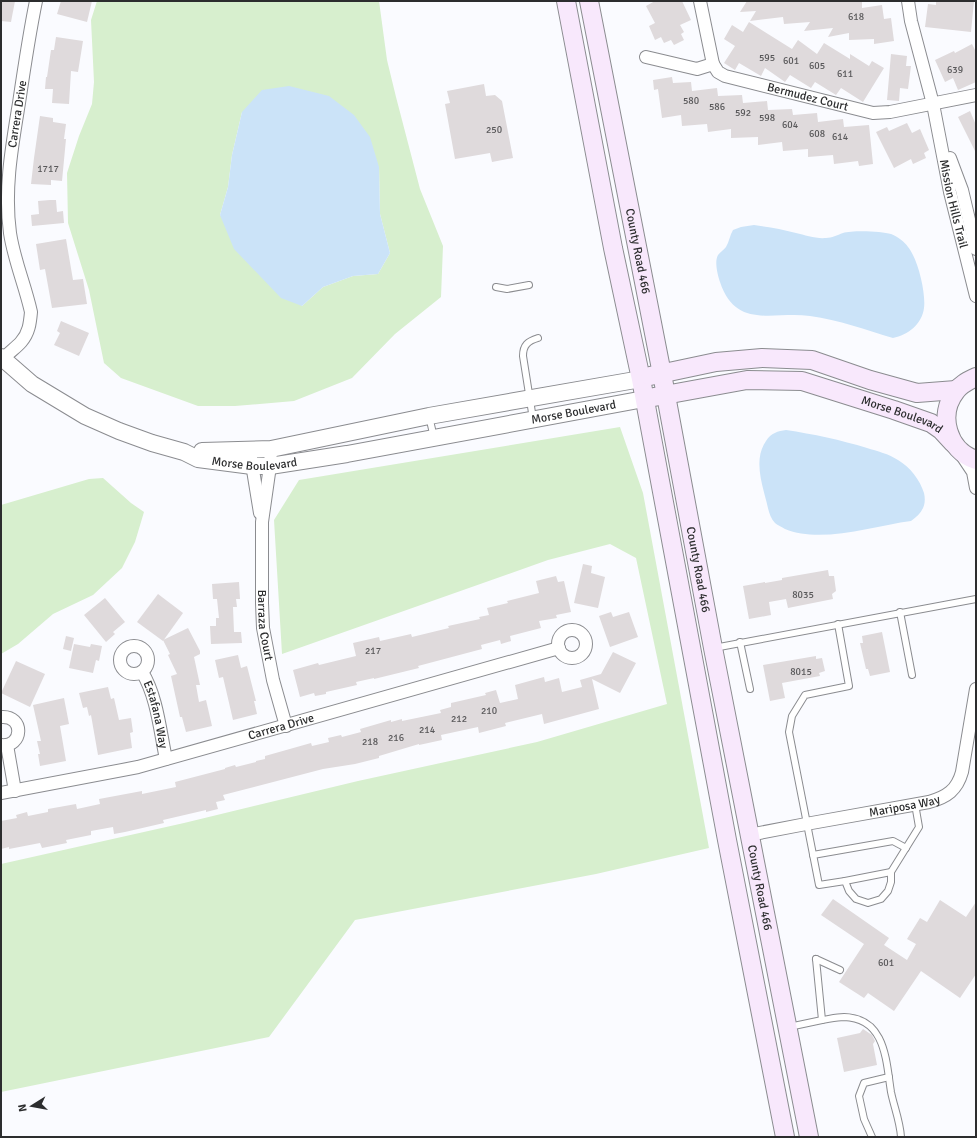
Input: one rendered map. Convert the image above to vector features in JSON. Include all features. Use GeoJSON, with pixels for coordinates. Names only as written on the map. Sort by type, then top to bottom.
{"type":"FeatureCollection","features":[{"type":"Feature","properties":{"kind":"main road","name":"County Road 466"},"geometry":{"type":"LineString","coordinates":[[566,1],[613,248],[644,399],[726,840],[785,1137]]}},
{"type":"Feature","properties":{"kind":"main road","name":"County Road 466"},"geometry":{"type":"LineString","coordinates":[[589,1],[662,374],[749,835],[809,1137]]}},
{"type":"Feature","properties":{"kind":"main road","name":"Morse Boulevard"},"geometry":{"type":"LineString","coordinates":[[640,379],[724,361],[762,358],[812,360],[870,380],[917,393],[966,383]]}},
{"type":"Feature","properties":{"kind":"main road","name":"Morse Boulevard"},"geometry":{"type":"LineString","coordinates":[[644,399],[747,380],[802,381],[931,423],[942,430],[955,446],[969,458],[976,460]]}},
{"type":"Feature","properties":{"kind":"main road"},"geometry":{"type":"LineString","coordinates":[[955,446],[948,430],[946,417],[948,404],[966,383]]}},
{"type":"Feature","properties":{"kind":"street","name":"Carrera Drive"},"geometry":{"type":"LineString","coordinates":[[2,359],[22,342],[28,331],[31,312],[13,248],[8,196],[13,140],[36,1]]}},
{"type":"Feature","properties":{"kind":"street"},"geometry":{"type":"LineString","coordinates":[[646,57],[698,69],[713,64],[700,1]]}},
{"type":"Feature","properties":{"kind":"street","name":"Mission Hills Trail"},"geometry":{"type":"LineString","coordinates":[[908,1],[912,25],[940,135],[950,192],[976,296]]}},
{"type":"Feature","properties":{"kind":"street","name":"Bermudez Court"},"geometry":{"type":"LineString","coordinates":[[713,64],[718,72],[725,76],[872,113],[890,112],[976,95]]}},
{"type":"Feature","properties":{"kind":"street","name":"Mission Hills Trail"},"geometry":{"type":"LineString","coordinates":[[940,135],[962,190],[976,248]]}},
{"type":"Feature","properties":{"kind":"street","name":"Morse Boulevard"},"geometry":{"type":"LineString","coordinates":[[2,359],[32,384],[85,416],[119,431],[152,443],[184,452],[198,459],[251,458],[271,449],[429,416],[640,379]]}},
{"type":"Feature","properties":{"kind":"street"},"geometry":{"type":"LineString","coordinates":[[966,383],[976,366]]}},
{"type":"Feature","properties":{"kind":"street","name":"Morse Boulevard"},"geometry":{"type":"LineString","coordinates":[[251,458],[270,466],[347,454],[644,399]]}},
{"type":"Feature","properties":{"kind":"street"},"geometry":{"type":"LineString","coordinates":[[955,446],[973,472],[976,488]]}},
{"type":"Feature","properties":{"kind":"street","name":"Barraza Court"},"geometry":{"type":"LineString","coordinates":[[271,449],[262,522],[263,628],[272,674],[286,726]]}},
{"type":"Feature","properties":{"kind":"street","name":"Barraza Court"},"geometry":{"type":"LineString","coordinates":[[251,458],[262,522]]}},
{"type":"Feature","properties":{"kind":"street","name":"Carrera Drive"},"geometry":{"type":"LineString","coordinates":[[1,793],[138,767],[559,648]]}},
{"type":"Feature","properties":{"kind":"street","name":"Estafana Way"},"geometry":{"type":"LineString","coordinates":[[142,672],[149,683],[151,690],[166,759]]}},
{"type":"Feature","properties":{"kind":"street","name":"Mariposa Way"},"geometry":{"type":"LineString","coordinates":[[749,835],[940,799],[947,795],[960,782],[976,689]]}},
{"type":"Feature","properties":{"kind":"street"},"geometry":{"type":"LineString","coordinates":[[1,717],[11,718],[18,726],[18,736],[12,743],[4,745],[15,791]]}},
{"type":"Feature","properties":{"kind":"street"},"geometry":{"type":"LineString","coordinates":[[726,840],[749,835]]}},
{"type":"Feature","properties":{"kind":"lane"},"geometry":{"type":"LineString","coordinates":[[496,287],[507,289],[529,285]]}},
{"type":"Feature","properties":{"kind":"lane"},"geometry":{"type":"LineString","coordinates":[[533,419],[523,350],[526,344],[531,340],[538,338]]}},
{"type":"Feature","properties":{"kind":"lane"},"geometry":{"type":"LineString","coordinates":[[429,416],[434,438]]}},
{"type":"Feature","properties":{"kind":"lane"},"geometry":{"type":"LineString","coordinates":[[713,648],[976,598]]}},
{"type":"Feature","properties":{"kind":"lane"},"geometry":{"type":"LineString","coordinates":[[900,612],[912,675]]}},
{"type":"Feature","properties":{"kind":"lane"},"geometry":{"type":"LineString","coordinates":[[838,624],[849,686],[805,695],[792,716],[789,732],[819,885],[891,872]]}},
{"type":"Feature","properties":{"kind":"lane"},"geometry":{"type":"LineString","coordinates":[[740,642],[750,689]]}},
{"type":"Feature","properties":{"kind":"lane"},"geometry":{"type":"LineString","coordinates":[[845,881],[856,899],[868,903],[881,899],[888,892],[891,882],[891,872],[919,827],[915,804]]}},
{"type":"Feature","properties":{"kind":"lane"},"geometry":{"type":"LineString","coordinates":[[813,855],[893,841],[906,848]]}},
{"type":"Feature","properties":{"kind":"lane"},"geometry":{"type":"LineString","coordinates":[[822,1020],[816,959],[840,970]]}},
{"type":"Feature","properties":{"kind":"lane"},"geometry":{"type":"LineString","coordinates":[[787,1027],[844,1017],[859,1020],[873,1028],[881,1040],[893,1100],[901,1127],[901,1137]]}},
{"type":"Feature","properties":{"kind":"lane"},"geometry":{"type":"LineString","coordinates":[[872,1137],[864,1119],[859,1096],[864,1083],[889,1077]]}},
{"type":"Feature","properties":{"kind":"green space"},"geometry":{"type":"Polygon","coordinates":[[[97,1],[379,1],[387,60],[420,189],[443,246],[441,297],[395,334],[352,378],[294,401],[235,406],[198,406],[121,378],[104,363],[89,290],[68,223],[67,173],[79,136],[92,104],[94,82],[91,20],[97,1]],[[242,112],[232,155],[228,187],[220,215],[302,306],[323,287],[353,276],[378,274],[390,253],[380,214],[379,167],[242,112]]]}},
{"type":"Feature","properties":{"kind":"green space"},"geometry":{"type":"Polygon","coordinates":[[[620,427],[643,493],[709,848],[596,874],[355,920],[269,1037],[1,1092],[1,864],[184,823],[358,781],[537,742],[667,704],[636,558],[610,544],[548,560],[282,654],[274,520],[299,480],[620,427]]]}},
{"type":"Feature","properties":{"kind":"green space"},"geometry":{"type":"Polygon","coordinates":[[[103,478],[131,503],[144,512],[135,542],[122,568],[93,595],[53,614],[18,644],[1,654],[1,505],[89,479],[103,478]]]}},
{"type":"Feature","properties":{"kind":"water"},"geometry":{"type":"Polygon","coordinates":[[[289,86],[329,96],[354,115],[370,137],[379,167],[380,214],[390,253],[378,274],[353,276],[323,287],[302,306],[281,298],[234,249],[220,215],[228,187],[232,155],[242,112],[262,90],[289,86]]]}},
{"type":"Feature","properties":{"kind":"water"},"geometry":{"type":"Polygon","coordinates":[[[754,225],[780,229],[818,238],[828,238],[847,232],[860,231],[881,232],[896,236],[907,245],[915,259],[924,294],[923,314],[913,328],[899,337],[893,338],[831,320],[810,316],[769,316],[746,313],[736,307],[727,297],[720,282],[716,261],[719,254],[726,247],[733,230],[754,225]]]}},
{"type":"Feature","properties":{"kind":"water"},"geometry":{"type":"Polygon","coordinates":[[[786,430],[847,442],[887,454],[902,463],[914,474],[924,493],[924,506],[918,516],[911,521],[831,534],[815,535],[799,533],[785,529],[778,525],[773,521],[769,512],[759,462],[762,448],[768,438],[775,433],[786,430]]]}},
{"type":"Feature","properties":{"kind":"building"},"geometry":{"type":"Polygon","coordinates":[[[1,1],[15,1],[11,22],[1,21],[1,1]]]}},
{"type":"Feature","properties":{"kind":"building"},"geometry":{"type":"Polygon","coordinates":[[[61,1],[92,1],[87,22],[57,14],[61,1]]]}},
{"type":"Feature","properties":{"kind":"building"},"geometry":{"type":"Polygon","coordinates":[[[655,1],[682,1],[691,20],[680,25],[684,32],[681,34],[684,40],[674,45],[671,40],[664,43],[661,37],[655,40],[649,26],[655,23],[646,6],[655,1]]]}},
{"type":"Feature","properties":{"kind":"building"},"geometry":{"type":"Polygon","coordinates":[[[747,1],[862,1],[862,8],[882,5],[884,19],[891,18],[894,41],[874,44],[874,39],[849,40],[849,33],[828,37],[833,28],[804,31],[810,22],[784,24],[783,17],[750,21],[756,11],[740,12],[747,1]]]}},
{"type":"Feature","properties":{"kind":"building"},"geometry":{"type":"Polygon","coordinates":[[[936,1],[974,1],[971,32],[925,27],[928,4],[936,5],[936,1]]]}},
{"type":"Feature","properties":{"kind":"building"},"geometry":{"type":"Polygon","coordinates":[[[749,22],[792,49],[798,40],[817,54],[824,43],[850,59],[850,54],[869,66],[872,61],[884,68],[863,102],[841,88],[836,95],[815,82],[811,88],[790,75],[785,82],[765,68],[761,76],[739,63],[735,70],[724,63],[735,46],[724,39],[732,25],[743,32],[749,22]]]}},
{"type":"Feature","properties":{"kind":"building"},"geometry":{"type":"Polygon","coordinates":[[[56,37],[83,41],[78,72],[71,71],[69,104],[52,103],[53,89],[45,89],[51,50],[54,50],[56,37]]]}},
{"type":"Feature","properties":{"kind":"building"},"geometry":{"type":"Polygon","coordinates":[[[972,44],[976,52],[976,82],[958,90],[953,78],[945,82],[935,60],[954,51],[955,53],[972,44]]]}},
{"type":"Feature","properties":{"kind":"building"},"geometry":{"type":"Polygon","coordinates":[[[891,54],[907,56],[906,66],[911,66],[908,89],[900,88],[899,101],[887,100],[891,54]]]}},
{"type":"Feature","properties":{"kind":"building"},"geometry":{"type":"Polygon","coordinates":[[[672,77],[673,83],[691,82],[692,91],[717,88],[718,96],[742,95],[743,103],[767,101],[768,110],[792,109],[793,115],[817,113],[818,122],[843,119],[844,127],[869,125],[873,164],[859,166],[858,161],[834,164],[833,155],[808,157],[808,149],[783,151],[782,142],[758,145],[758,137],[731,138],[731,129],[708,132],[707,124],[682,126],[681,115],[662,118],[658,89],[654,90],[653,80],[672,77]]]}},
{"type":"Feature","properties":{"kind":"building"},"geometry":{"type":"Polygon","coordinates":[[[484,84],[486,96],[495,95],[502,101],[513,158],[492,162],[490,153],[455,159],[445,104],[450,103],[447,91],[484,84]]]}},
{"type":"Feature","properties":{"kind":"building"},"geometry":{"type":"Polygon","coordinates":[[[970,111],[976,125],[976,153],[958,117],[970,111]]]}},
{"type":"Feature","properties":{"kind":"building"},"geometry":{"type":"Polygon","coordinates":[[[40,116],[53,118],[53,122],[66,124],[62,181],[51,180],[51,185],[31,184],[40,116]]]}},
{"type":"Feature","properties":{"kind":"building"},"geometry":{"type":"Polygon","coordinates":[[[907,123],[912,133],[920,129],[929,150],[924,153],[926,158],[913,164],[911,159],[894,168],[876,132],[887,127],[889,131],[907,123]]]}},
{"type":"Feature","properties":{"kind":"building"},"geometry":{"type":"Polygon","coordinates":[[[56,200],[57,212],[63,211],[64,223],[32,226],[31,215],[39,214],[38,201],[56,200]]]}},
{"type":"Feature","properties":{"kind":"building"},"geometry":{"type":"Polygon","coordinates":[[[66,239],[73,280],[83,279],[87,304],[52,308],[45,269],[40,270],[36,244],[66,239]]]}},
{"type":"Feature","properties":{"kind":"building"},"geometry":{"type":"Polygon","coordinates":[[[61,321],[89,333],[79,356],[54,345],[60,333],[57,331],[61,321]]]}},
{"type":"Feature","properties":{"kind":"building"},"geometry":{"type":"Polygon","coordinates":[[[583,564],[592,566],[591,573],[605,577],[598,608],[574,603],[583,564]]]}},
{"type":"Feature","properties":{"kind":"building"},"geometry":{"type":"Polygon","coordinates":[[[828,570],[829,576],[834,576],[836,591],[832,594],[833,599],[788,608],[786,599],[769,602],[771,615],[749,619],[743,586],[782,580],[782,578],[828,570]]]}},
{"type":"Feature","properties":{"kind":"building"},"geometry":{"type":"Polygon","coordinates":[[[556,576],[558,582],[564,581],[571,612],[556,615],[557,618],[539,621],[541,628],[510,636],[511,641],[501,644],[500,640],[481,645],[482,649],[418,666],[419,668],[356,682],[357,685],[326,692],[326,694],[315,696],[314,693],[300,697],[293,670],[318,663],[319,665],[356,656],[353,643],[379,637],[380,641],[411,634],[412,637],[449,628],[448,626],[480,619],[479,617],[489,615],[487,608],[539,593],[536,581],[556,576]]]}},
{"type":"Feature","properties":{"kind":"building"},"geometry":{"type":"Polygon","coordinates":[[[239,582],[240,599],[236,599],[237,607],[233,607],[234,632],[241,632],[242,643],[211,644],[210,626],[216,626],[216,618],[219,618],[217,599],[213,599],[212,584],[239,582]]]}},
{"type":"Feature","properties":{"kind":"building"},"geometry":{"type":"Polygon","coordinates":[[[158,594],[183,613],[163,641],[137,622],[158,594]]]}},
{"type":"Feature","properties":{"kind":"building"},"geometry":{"type":"Polygon","coordinates":[[[105,598],[125,622],[113,632],[115,634],[106,642],[84,615],[105,598]]]}},
{"type":"Feature","properties":{"kind":"building"},"geometry":{"type":"Polygon","coordinates":[[[611,612],[613,617],[629,612],[638,637],[610,647],[599,616],[611,612]]]}},
{"type":"Feature","properties":{"kind":"building"},"geometry":{"type":"Polygon","coordinates":[[[188,628],[200,651],[200,654],[194,657],[200,685],[196,685],[199,702],[206,700],[212,726],[186,732],[182,717],[180,717],[171,676],[177,674],[163,640],[188,628]]]}},
{"type":"Feature","properties":{"kind":"building"},"geometry":{"type":"Polygon","coordinates":[[[882,632],[890,672],[870,676],[868,669],[866,669],[860,643],[863,643],[862,636],[882,632]]]}},
{"type":"Feature","properties":{"kind":"building"},"geometry":{"type":"Polygon","coordinates":[[[66,636],[74,638],[71,651],[63,649],[66,636]]]}},
{"type":"Feature","properties":{"kind":"building"},"geometry":{"type":"Polygon","coordinates":[[[74,644],[90,647],[91,644],[102,646],[99,661],[96,660],[93,673],[69,668],[74,644]]]}},
{"type":"Feature","properties":{"kind":"building"},"geometry":{"type":"Polygon","coordinates":[[[613,652],[636,663],[620,693],[592,679],[599,709],[544,724],[542,714],[505,723],[506,726],[479,733],[478,727],[441,735],[442,740],[419,744],[379,756],[379,758],[355,764],[323,769],[223,795],[225,800],[216,802],[218,809],[206,812],[206,810],[163,820],[164,823],[114,834],[113,827],[91,831],[91,835],[66,840],[67,843],[42,848],[40,843],[9,849],[9,847],[1,849],[1,821],[17,818],[16,815],[27,812],[28,816],[48,812],[48,809],[76,804],[77,809],[100,804],[99,799],[142,791],[142,794],[176,787],[175,782],[235,765],[236,767],[256,762],[265,759],[265,756],[311,743],[312,746],[329,742],[328,738],[341,735],[342,737],[361,732],[360,729],[391,720],[391,722],[402,719],[402,721],[441,713],[440,710],[451,707],[451,703],[486,695],[485,693],[496,690],[500,703],[518,699],[515,685],[544,677],[545,682],[559,678],[562,692],[582,687],[580,680],[601,674],[613,652]]]}},
{"type":"Feature","properties":{"kind":"building"},"geometry":{"type":"Polygon","coordinates":[[[238,655],[241,668],[247,666],[256,701],[254,701],[257,714],[233,720],[223,677],[219,678],[215,660],[238,655]]]}},
{"type":"Feature","properties":{"kind":"building"},"geometry":{"type":"Polygon","coordinates":[[[816,656],[816,659],[822,658],[825,671],[819,673],[820,676],[782,683],[785,698],[770,701],[763,665],[816,656]]]}},
{"type":"Feature","properties":{"kind":"building"},"geometry":{"type":"Polygon","coordinates":[[[16,661],[45,674],[30,707],[1,693],[16,661]]]}},
{"type":"Feature","properties":{"kind":"building"},"geometry":{"type":"Polygon","coordinates":[[[108,687],[111,699],[114,698],[119,720],[131,718],[133,732],[130,733],[132,748],[98,755],[91,715],[89,716],[87,707],[83,708],[79,693],[108,687]]]}},
{"type":"Feature","properties":{"kind":"building"},"geometry":{"type":"Polygon","coordinates":[[[64,698],[69,724],[60,726],[66,761],[40,766],[38,754],[40,754],[37,741],[41,741],[33,705],[64,698]]]}},
{"type":"Feature","properties":{"kind":"building"},"geometry":{"type":"Polygon","coordinates":[[[833,899],[889,938],[884,945],[907,960],[916,944],[907,939],[920,918],[927,922],[940,900],[966,917],[976,902],[976,974],[960,998],[921,971],[894,1011],[868,993],[864,998],[839,982],[864,944],[821,915],[833,899]]]}},
{"type":"Feature","properties":{"kind":"building"},"geometry":{"type":"Polygon","coordinates":[[[863,1029],[872,1035],[875,1041],[873,1044],[877,1065],[844,1072],[837,1038],[860,1033],[863,1029]]]}}]}
